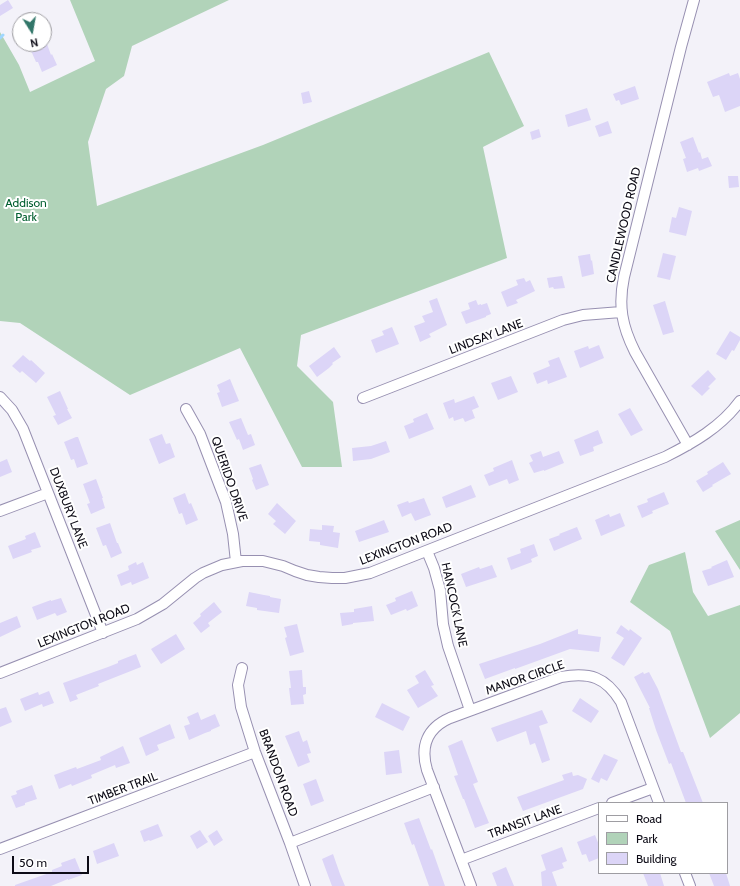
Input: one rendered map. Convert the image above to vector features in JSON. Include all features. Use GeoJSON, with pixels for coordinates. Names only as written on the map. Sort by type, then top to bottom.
{"type":"FeatureCollection","features":[{"type":"Feature","properties":{"kind":"street","name":"CANDLEWOOD ROAD"},"geometry":{"type":"LineString","coordinates":[[688,445],[635,352],[623,321],[621,299],[624,277],[694,0]]}},
{"type":"Feature","properties":{"kind":"street","name":"LINDSAY LANE"},"geometry":{"type":"LineString","coordinates":[[363,398],[562,320],[583,315],[621,312]]}},
{"type":"Feature","properties":{"kind":"street","name":"DUXBURY LANE"},"geometry":{"type":"LineString","coordinates":[[0,397],[12,410],[23,429],[103,633]]}},
{"type":"Feature","properties":{"kind":"street","name":"LEXINGTON ROAD"},"geometry":{"type":"LineString","coordinates":[[0,673],[137,619],[163,604],[195,578],[222,565],[236,562],[263,561],[319,577],[332,578],[345,578],[370,573],[665,457],[688,445],[715,427],[740,401]]}},
{"type":"Feature","properties":{"kind":"street","name":"QUERIDO DRIVE"},"geometry":{"type":"LineString","coordinates":[[186,409],[200,434],[226,502],[233,534],[236,562]]}},
{"type":"Feature","properties":{"kind":"street"},"geometry":{"type":"LineString","coordinates":[[0,511],[48,493]]}},
{"type":"Feature","properties":{"kind":"street","name":"HANCOCK LANE"},"geometry":{"type":"LineString","coordinates":[[427,551],[434,568],[438,585],[443,624],[448,646],[470,710]]}},
{"type":"Feature","properties":{"kind":"street","name":"BRANDON ROAD"},"geometry":{"type":"LineString","coordinates":[[242,668],[238,685],[240,707],[255,752],[305,886]]}},
{"type":"Feature","properties":{"kind":"street","name":"MANOR CIRCLE"},"geometry":{"type":"LineString","coordinates":[[471,886],[424,758],[427,738],[435,728],[445,720],[561,677],[584,675],[597,678],[612,690],[621,702],[659,802]]}},
{"type":"Feature","properties":{"kind":"street","name":"TIMBER TRAIL"},"geometry":{"type":"LineString","coordinates":[[0,849],[255,752]]}},
{"type":"Feature","properties":{"kind":"street"},"geometry":{"type":"LineString","coordinates":[[290,843],[434,787]]}},
{"type":"Feature","properties":{"kind":"street"},"geometry":{"type":"LineString","coordinates":[[615,802],[653,788]]}},
{"type":"Feature","properties":{"kind":"street","name":"TRANSIT LANE"},"geometry":{"type":"LineString","coordinates":[[461,860],[598,808]]}},
{"type":"Feature","properties":{"kind":"street"},"geometry":{"type":"LineString","coordinates":[[685,874],[690,886]]}},
{"type":"Feature","properties":{"kind":"green space","name":"Addison Park"},"geometry":{"type":"Polygon","coordinates":[[[70,0],[229,0],[132,46],[124,76],[106,89],[88,142],[97,206],[263,145],[489,52],[524,126],[483,147],[507,258],[301,335],[297,366],[333,402],[342,467],[302,467],[240,348],[130,395],[20,323],[0,321],[0,32],[19,65],[30,92],[95,61],[70,0]]]}},
{"type":"Feature","properties":{"kind":"green space"},"geometry":{"type":"Polygon","coordinates":[[[740,520],[740,570],[715,531],[740,520]]]}},
{"type":"Feature","properties":{"kind":"green space"},"geometry":{"type":"Polygon","coordinates":[[[685,552],[693,592],[708,616],[740,605],[740,713],[710,738],[670,631],[630,602],[649,565],[685,552]]]}},
{"type":"Feature","properties":{"kind":"building"},"geometry":{"type":"Polygon","coordinates":[[[8,0],[13,8],[0,16],[0,5],[8,0]]]}},
{"type":"Feature","properties":{"kind":"building"},"geometry":{"type":"Polygon","coordinates":[[[32,52],[50,52],[57,65],[42,72],[38,62],[36,62],[32,52]]]}},
{"type":"Feature","properties":{"kind":"building"},"geometry":{"type":"Polygon","coordinates":[[[729,73],[730,76],[738,73],[740,79],[740,106],[725,112],[719,95],[713,97],[707,82],[729,73]]]}},
{"type":"Feature","properties":{"kind":"building"},"geometry":{"type":"Polygon","coordinates":[[[635,86],[639,99],[621,105],[619,100],[616,101],[613,94],[635,86]]]}},
{"type":"Feature","properties":{"kind":"building"},"geometry":{"type":"Polygon","coordinates":[[[309,91],[312,102],[303,104],[301,93],[309,91]]]}},
{"type":"Feature","properties":{"kind":"building"},"geometry":{"type":"Polygon","coordinates":[[[587,108],[591,120],[568,127],[565,115],[587,108]]]}},
{"type":"Feature","properties":{"kind":"building"},"geometry":{"type":"Polygon","coordinates":[[[608,121],[612,133],[599,137],[595,126],[608,121]]]}},
{"type":"Feature","properties":{"kind":"building"},"geometry":{"type":"Polygon","coordinates":[[[539,129],[541,137],[532,140],[530,132],[539,129]]]}},
{"type":"Feature","properties":{"kind":"building"},"geometry":{"type":"Polygon","coordinates":[[[693,137],[702,159],[708,157],[712,166],[699,171],[698,168],[687,172],[683,159],[686,158],[680,142],[693,137]]]}},
{"type":"Feature","properties":{"kind":"building"},"geometry":{"type":"Polygon","coordinates":[[[728,176],[738,176],[739,187],[729,188],[728,176]]]}},
{"type":"Feature","properties":{"kind":"building"},"geometry":{"type":"Polygon","coordinates":[[[679,207],[692,211],[686,236],[669,232],[672,217],[676,218],[679,207]]]}},
{"type":"Feature","properties":{"kind":"building"},"geometry":{"type":"Polygon","coordinates":[[[663,253],[676,256],[670,280],[657,277],[663,253]]]}},
{"type":"Feature","properties":{"kind":"building"},"geometry":{"type":"Polygon","coordinates":[[[590,254],[594,274],[582,277],[578,256],[590,254]]]}},
{"type":"Feature","properties":{"kind":"building"},"geometry":{"type":"Polygon","coordinates":[[[562,276],[565,288],[549,288],[547,278],[562,276]]]}},
{"type":"Feature","properties":{"kind":"building"},"geometry":{"type":"Polygon","coordinates":[[[524,278],[526,282],[530,280],[535,291],[516,300],[518,303],[507,307],[501,292],[518,285],[516,280],[524,278]]]}},
{"type":"Feature","properties":{"kind":"building"},"geometry":{"type":"Polygon","coordinates":[[[437,298],[447,325],[429,334],[431,337],[420,342],[414,326],[425,322],[422,316],[433,312],[429,301],[437,298]]]}},
{"type":"Feature","properties":{"kind":"building"},"geometry":{"type":"Polygon","coordinates":[[[476,300],[478,305],[487,303],[491,314],[466,324],[461,312],[470,309],[468,303],[476,300]]]}},
{"type":"Feature","properties":{"kind":"building"},"geometry":{"type":"Polygon","coordinates":[[[665,301],[674,332],[663,335],[653,305],[665,301]]]}},
{"type":"Feature","properties":{"kind":"building"},"geometry":{"type":"Polygon","coordinates":[[[392,327],[399,344],[376,353],[371,340],[384,335],[382,331],[392,327]]]}},
{"type":"Feature","properties":{"kind":"building"},"geometry":{"type":"Polygon","coordinates":[[[730,331],[740,337],[740,340],[734,351],[732,350],[726,360],[716,354],[730,331]]]}},
{"type":"Feature","properties":{"kind":"building"},"geometry":{"type":"Polygon","coordinates":[[[599,345],[604,358],[580,368],[574,351],[588,346],[589,349],[599,345]]]}},
{"type":"Feature","properties":{"kind":"building"},"geometry":{"type":"Polygon","coordinates":[[[334,347],[341,357],[317,377],[309,366],[334,347]]]}},
{"type":"Feature","properties":{"kind":"building"},"geometry":{"type":"Polygon","coordinates":[[[23,355],[45,373],[36,383],[22,371],[20,373],[12,366],[23,355]]]}},
{"type":"Feature","properties":{"kind":"building"},"geometry":{"type":"Polygon","coordinates":[[[559,357],[567,377],[548,384],[547,380],[537,384],[533,373],[550,366],[548,361],[559,357]]]}},
{"type":"Feature","properties":{"kind":"building"},"geometry":{"type":"Polygon","coordinates":[[[708,370],[716,379],[702,396],[691,386],[708,370]]]}},
{"type":"Feature","properties":{"kind":"building"},"geometry":{"type":"Polygon","coordinates":[[[511,376],[518,392],[498,400],[491,383],[511,376]]]}},
{"type":"Feature","properties":{"kind":"building"},"geometry":{"type":"Polygon","coordinates":[[[230,379],[239,401],[222,407],[217,393],[220,392],[217,385],[230,379]]]}},
{"type":"Feature","properties":{"kind":"building"},"geometry":{"type":"Polygon","coordinates":[[[60,391],[72,418],[58,425],[53,416],[56,415],[47,397],[60,391]]]}},
{"type":"Feature","properties":{"kind":"building"},"geometry":{"type":"Polygon","coordinates":[[[474,396],[479,407],[472,410],[475,418],[465,422],[463,418],[454,421],[453,417],[449,419],[443,403],[454,399],[455,403],[474,396]]]}},
{"type":"Feature","properties":{"kind":"building"},"geometry":{"type":"Polygon","coordinates":[[[630,408],[643,430],[631,436],[618,414],[630,408]]]}},
{"type":"Feature","properties":{"kind":"building"},"geometry":{"type":"Polygon","coordinates":[[[427,413],[434,429],[409,439],[404,426],[414,422],[413,419],[427,413]]]}},
{"type":"Feature","properties":{"kind":"building"},"geometry":{"type":"Polygon","coordinates":[[[241,418],[248,435],[251,434],[255,445],[243,450],[239,439],[237,440],[229,422],[241,418]]]}},
{"type":"Feature","properties":{"kind":"building"},"geometry":{"type":"Polygon","coordinates":[[[598,430],[603,443],[593,447],[594,451],[580,456],[574,440],[598,430]]]}},
{"type":"Feature","properties":{"kind":"building"},"geometry":{"type":"Polygon","coordinates":[[[162,434],[166,444],[170,443],[175,457],[159,464],[149,439],[162,434]]]}},
{"type":"Feature","properties":{"kind":"building"},"geometry":{"type":"Polygon","coordinates":[[[78,437],[88,464],[77,468],[74,459],[71,460],[64,442],[78,437]]]}},
{"type":"Feature","properties":{"kind":"building"},"geometry":{"type":"Polygon","coordinates":[[[386,441],[390,452],[371,459],[353,461],[352,448],[371,446],[386,441]]]}},
{"type":"Feature","properties":{"kind":"building"},"geometry":{"type":"Polygon","coordinates":[[[541,451],[543,457],[559,451],[564,463],[544,471],[534,473],[529,463],[533,461],[530,455],[541,451]]]}},
{"type":"Feature","properties":{"kind":"building"},"geometry":{"type":"Polygon","coordinates":[[[7,459],[12,472],[0,477],[0,462],[7,459]]]}},
{"type":"Feature","properties":{"kind":"building"},"geometry":{"type":"Polygon","coordinates":[[[512,460],[519,480],[509,484],[507,479],[489,486],[484,475],[494,471],[493,468],[512,460]]]}},
{"type":"Feature","properties":{"kind":"building"},"geometry":{"type":"Polygon","coordinates":[[[723,462],[731,474],[703,492],[696,481],[723,462]]]}},
{"type":"Feature","properties":{"kind":"building"},"geometry":{"type":"Polygon","coordinates":[[[261,464],[269,485],[256,490],[249,468],[261,464]]]}},
{"type":"Feature","properties":{"kind":"building"},"geometry":{"type":"Polygon","coordinates":[[[96,479],[105,508],[91,514],[87,504],[90,503],[83,484],[96,479]]]}},
{"type":"Feature","properties":{"kind":"building"},"geometry":{"type":"Polygon","coordinates":[[[471,485],[476,497],[446,508],[442,497],[471,485]]]}},
{"type":"Feature","properties":{"kind":"building"},"geometry":{"type":"Polygon","coordinates":[[[664,492],[669,504],[652,511],[653,513],[642,518],[637,506],[648,502],[647,499],[664,492]]]}},
{"type":"Feature","properties":{"kind":"building"},"geometry":{"type":"Polygon","coordinates":[[[185,493],[198,520],[186,525],[182,513],[179,514],[173,498],[185,493]]]}},
{"type":"Feature","properties":{"kind":"building"},"geometry":{"type":"Polygon","coordinates":[[[424,498],[431,515],[415,521],[411,513],[402,517],[397,505],[424,498]]]}},
{"type":"Feature","properties":{"kind":"building"},"geometry":{"type":"Polygon","coordinates":[[[277,503],[296,521],[285,534],[273,524],[276,521],[268,514],[277,503]]]}},
{"type":"Feature","properties":{"kind":"building"},"geometry":{"type":"Polygon","coordinates":[[[620,513],[625,526],[601,536],[595,520],[609,514],[610,517],[620,513]]]}},
{"type":"Feature","properties":{"kind":"building"},"geometry":{"type":"Polygon","coordinates":[[[384,520],[389,532],[359,542],[355,531],[384,520]]]}},
{"type":"Feature","properties":{"kind":"building"},"geometry":{"type":"Polygon","coordinates":[[[110,523],[122,553],[111,558],[106,545],[103,546],[96,528],[110,523]]]}},
{"type":"Feature","properties":{"kind":"building"},"geometry":{"type":"Polygon","coordinates":[[[322,525],[334,526],[333,532],[340,533],[338,548],[320,545],[320,542],[309,541],[310,529],[322,530],[322,525]]]}},
{"type":"Feature","properties":{"kind":"building"},"geometry":{"type":"Polygon","coordinates":[[[577,527],[582,539],[554,551],[549,539],[577,527]]]}},
{"type":"Feature","properties":{"kind":"building"},"geometry":{"type":"Polygon","coordinates":[[[35,532],[41,547],[13,559],[8,546],[26,539],[25,536],[35,532]]]}},
{"type":"Feature","properties":{"kind":"building"},"geometry":{"type":"Polygon","coordinates":[[[534,544],[538,556],[531,559],[532,562],[511,570],[507,558],[521,553],[520,549],[534,544]]]}},
{"type":"Feature","properties":{"kind":"building"},"geometry":{"type":"Polygon","coordinates":[[[727,560],[734,577],[708,586],[702,571],[712,568],[711,567],[727,560]]]}},
{"type":"Feature","properties":{"kind":"building"},"geometry":{"type":"Polygon","coordinates":[[[136,562],[137,565],[143,562],[149,578],[132,585],[131,582],[121,586],[117,575],[129,570],[128,566],[136,562]]]}},
{"type":"Feature","properties":{"kind":"building"},"geometry":{"type":"Polygon","coordinates":[[[492,565],[497,577],[466,587],[461,574],[479,567],[480,569],[492,565]]]}},
{"type":"Feature","properties":{"kind":"building"},"geometry":{"type":"Polygon","coordinates":[[[412,591],[418,606],[407,611],[406,609],[391,615],[386,605],[396,601],[395,598],[412,591]]]}},
{"type":"Feature","properties":{"kind":"building"},"geometry":{"type":"Polygon","coordinates":[[[249,592],[281,599],[279,613],[257,610],[257,608],[246,606],[249,592]]]}},
{"type":"Feature","properties":{"kind":"building"},"geometry":{"type":"Polygon","coordinates":[[[61,598],[67,612],[57,616],[55,613],[37,620],[32,607],[61,598]]]}},
{"type":"Feature","properties":{"kind":"building"},"geometry":{"type":"Polygon","coordinates":[[[214,602],[222,612],[208,623],[210,626],[201,633],[193,623],[201,616],[200,614],[214,602]]]}},
{"type":"Feature","properties":{"kind":"building"},"geometry":{"type":"Polygon","coordinates":[[[372,606],[374,621],[353,623],[342,626],[340,613],[354,612],[354,609],[372,606]]]}},
{"type":"Feature","properties":{"kind":"building"},"geometry":{"type":"Polygon","coordinates":[[[17,616],[21,627],[0,637],[0,623],[17,616]]]}},
{"type":"Feature","properties":{"kind":"building"},"geometry":{"type":"Polygon","coordinates":[[[297,624],[304,652],[290,656],[285,638],[287,637],[284,627],[297,624]]]}},
{"type":"Feature","properties":{"kind":"building"},"geometry":{"type":"Polygon","coordinates":[[[621,625],[629,631],[630,629],[642,638],[624,666],[611,658],[624,638],[616,633],[621,625]]]}},
{"type":"Feature","properties":{"kind":"building"},"geometry":{"type":"Polygon","coordinates":[[[578,629],[578,634],[601,637],[599,652],[570,649],[485,679],[479,664],[540,644],[578,629]]]}},
{"type":"Feature","properties":{"kind":"building"},"geometry":{"type":"Polygon","coordinates":[[[176,634],[185,649],[161,664],[151,649],[176,634]]]}},
{"type":"Feature","properties":{"kind":"building"},"geometry":{"type":"Polygon","coordinates":[[[136,654],[141,667],[98,684],[99,686],[76,695],[78,699],[70,702],[63,683],[108,667],[118,663],[118,661],[136,654]]]}},
{"type":"Feature","properties":{"kind":"building"},"geometry":{"type":"Polygon","coordinates":[[[302,670],[303,687],[306,687],[306,694],[303,695],[304,704],[291,705],[289,671],[302,670]]]}},
{"type":"Feature","properties":{"kind":"building"},"geometry":{"type":"Polygon","coordinates":[[[425,670],[434,685],[431,686],[438,696],[418,708],[407,690],[419,683],[415,676],[425,670]]]}},
{"type":"Feature","properties":{"kind":"building"},"geometry":{"type":"Polygon","coordinates":[[[643,672],[644,674],[649,672],[658,689],[681,752],[683,752],[703,802],[686,802],[671,763],[669,764],[656,730],[650,708],[634,677],[643,672]]]}},
{"type":"Feature","properties":{"kind":"building"},"geometry":{"type":"Polygon","coordinates":[[[49,691],[54,703],[43,707],[42,704],[25,711],[20,699],[38,692],[39,695],[49,691]]]}},
{"type":"Feature","properties":{"kind":"building"},"geometry":{"type":"Polygon","coordinates":[[[580,698],[599,711],[591,723],[572,711],[580,698]]]}},
{"type":"Feature","properties":{"kind":"building"},"geometry":{"type":"Polygon","coordinates":[[[382,703],[410,717],[403,731],[375,717],[382,703]]]}},
{"type":"Feature","properties":{"kind":"building"},"geometry":{"type":"Polygon","coordinates":[[[6,707],[12,722],[0,727],[0,709],[6,707]]]}},
{"type":"Feature","properties":{"kind":"building"},"geometry":{"type":"Polygon","coordinates":[[[542,710],[548,723],[539,726],[550,760],[542,763],[535,743],[530,745],[526,731],[497,742],[491,728],[542,710]]]}},
{"type":"Feature","properties":{"kind":"building"},"geometry":{"type":"Polygon","coordinates":[[[198,712],[201,720],[215,714],[220,726],[189,740],[184,726],[190,724],[187,717],[198,712]]]}},
{"type":"Feature","properties":{"kind":"building"},"geometry":{"type":"Polygon","coordinates":[[[170,724],[175,738],[157,745],[159,750],[146,756],[139,738],[170,724]]]}},
{"type":"Feature","properties":{"kind":"building"},"geometry":{"type":"Polygon","coordinates":[[[299,731],[303,742],[307,740],[311,753],[307,754],[310,762],[298,767],[285,736],[299,731]]]}},
{"type":"Feature","properties":{"kind":"building"},"geometry":{"type":"Polygon","coordinates":[[[462,740],[478,782],[473,784],[489,823],[475,828],[454,776],[458,775],[448,746],[462,740]]]}},
{"type":"Feature","properties":{"kind":"building"},"geometry":{"type":"Polygon","coordinates":[[[123,746],[130,763],[116,768],[115,765],[91,775],[92,778],[72,786],[71,784],[59,789],[54,775],[76,767],[77,769],[101,760],[100,757],[123,746]]]}},
{"type":"Feature","properties":{"kind":"building"},"geometry":{"type":"Polygon","coordinates":[[[399,750],[402,773],[386,775],[384,752],[399,750]]]}},
{"type":"Feature","properties":{"kind":"building"},"geometry":{"type":"Polygon","coordinates":[[[604,754],[618,760],[607,781],[601,778],[599,783],[591,779],[604,754]]]}},
{"type":"Feature","properties":{"kind":"building"},"geometry":{"type":"Polygon","coordinates":[[[572,772],[573,776],[578,775],[587,779],[583,789],[523,811],[517,797],[564,780],[562,775],[572,772]]]}},
{"type":"Feature","properties":{"kind":"building"},"geometry":{"type":"Polygon","coordinates":[[[316,779],[324,801],[311,806],[303,784],[316,779]]]}},
{"type":"Feature","properties":{"kind":"building"},"geometry":{"type":"Polygon","coordinates":[[[32,785],[37,799],[16,808],[11,796],[17,794],[16,791],[32,785]]]}},
{"type":"Feature","properties":{"kind":"building"},"geometry":{"type":"Polygon","coordinates":[[[419,818],[445,886],[429,886],[414,844],[412,845],[404,823],[419,818]]]}},
{"type":"Feature","properties":{"kind":"building"},"geometry":{"type":"Polygon","coordinates":[[[158,824],[163,836],[144,842],[140,831],[158,824]]]}},
{"type":"Feature","properties":{"kind":"building"},"geometry":{"type":"Polygon","coordinates":[[[200,830],[208,842],[197,849],[190,836],[200,830]]]}},
{"type":"Feature","properties":{"kind":"building"},"geometry":{"type":"Polygon","coordinates":[[[217,830],[223,840],[214,846],[208,836],[217,830]]]}},
{"type":"Feature","properties":{"kind":"building"},"geometry":{"type":"Polygon","coordinates":[[[595,835],[598,842],[598,858],[589,862],[586,854],[582,855],[577,842],[595,835]]]}},
{"type":"Feature","properties":{"kind":"building"},"geometry":{"type":"Polygon","coordinates":[[[114,843],[119,856],[97,864],[93,851],[114,843]]]}},
{"type":"Feature","properties":{"kind":"building"},"geometry":{"type":"Polygon","coordinates":[[[562,847],[567,861],[562,863],[564,868],[552,872],[557,886],[542,886],[541,872],[546,870],[541,855],[562,847]]]}},
{"type":"Feature","properties":{"kind":"building"},"geometry":{"type":"Polygon","coordinates":[[[333,854],[345,886],[332,886],[326,870],[322,859],[333,854]]]}},
{"type":"Feature","properties":{"kind":"building"},"geometry":{"type":"Polygon","coordinates":[[[75,858],[82,875],[51,886],[15,886],[52,872],[52,870],[62,866],[61,863],[75,858]]]}},
{"type":"Feature","properties":{"kind":"building"},"geometry":{"type":"Polygon","coordinates":[[[506,867],[514,886],[497,886],[492,873],[506,867]]]}},
{"type":"Feature","properties":{"kind":"building"},"geometry":{"type":"Polygon","coordinates":[[[643,874],[660,874],[664,886],[648,886],[643,874]]]}},
{"type":"Feature","properties":{"kind":"building"},"geometry":{"type":"Polygon","coordinates":[[[709,874],[726,874],[730,886],[714,886],[709,874]]]}},
{"type":"Feature","properties":{"kind":"waterway"},"geometry":{"type":"LineString","coordinates":[[0,38],[3,35]]}}]}
